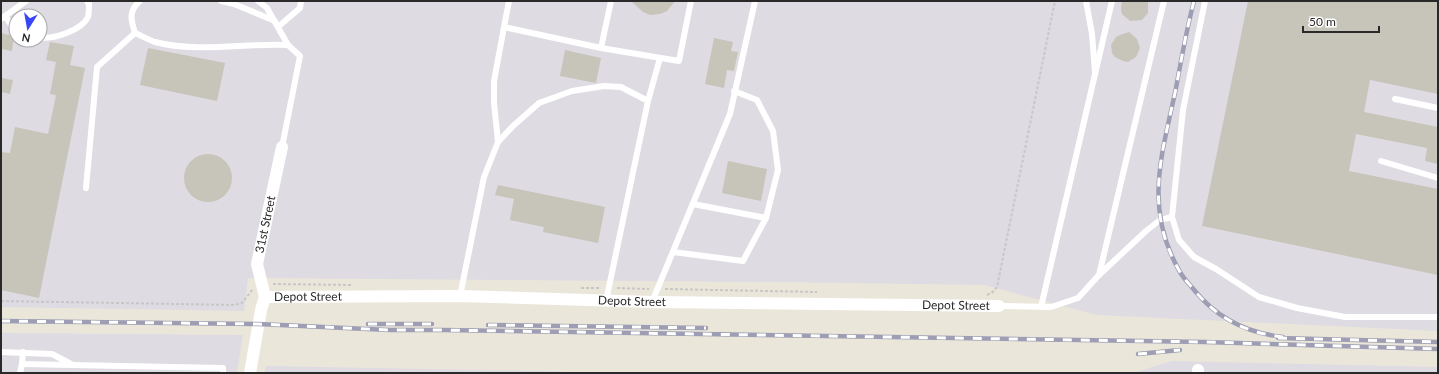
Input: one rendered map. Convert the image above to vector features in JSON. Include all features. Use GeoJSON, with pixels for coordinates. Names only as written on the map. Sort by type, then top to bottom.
{"type":"FeatureCollection","features":[{"type":"Feature","properties":{"kind":"street","name":"31st Street"},"geometry":{"type":"LineString","coordinates":[[250,373],[261,310],[265,297],[258,264],[282,147]]}},
{"type":"Feature","properties":{"kind":"street","name":"Depot Street"},"geometry":{"type":"LineString","coordinates":[[265,297],[460,296],[652,302],[999,306]]}},
{"type":"Feature","properties":{"kind":"lane"},"geometry":{"type":"LineString","coordinates":[[3,18],[26,1]]}},
{"type":"Feature","properties":{"kind":"lane"},"geometry":{"type":"LineString","coordinates":[[140,1],[135,5],[130,19],[136,33],[155,42],[190,47],[266,44],[288,45]]}},
{"type":"Feature","properties":{"kind":"lane"},"geometry":{"type":"LineString","coordinates":[[221,1],[234,4],[277,24]]}},
{"type":"Feature","properties":{"kind":"lane"},"geometry":{"type":"LineString","coordinates":[[258,1],[267,8],[288,45],[300,56],[282,147]]}},
{"type":"Feature","properties":{"kind":"lane"},"geometry":{"type":"LineString","coordinates":[[277,24],[300,8],[302,1]]}},
{"type":"Feature","properties":{"kind":"lane"},"geometry":{"type":"LineString","coordinates":[[498,142],[494,103],[494,81],[509,1]]}},
{"type":"Feature","properties":{"kind":"lane"},"geometry":{"type":"LineString","coordinates":[[601,48],[611,1]]}},
{"type":"Feature","properties":{"kind":"lane"},"geometry":{"type":"LineString","coordinates":[[504,27],[601,48],[679,61],[691,1]]}},
{"type":"Feature","properties":{"kind":"lane"},"geometry":{"type":"LineString","coordinates":[[1086,1],[1092,34],[1095,77]]}},
{"type":"Feature","properties":{"kind":"lane"},"geometry":{"type":"LineString","coordinates":[[1041,307],[1112,1]]}},
{"type":"Feature","properties":{"kind":"lane"},"geometry":{"type":"LineString","coordinates":[[1099,275],[1164,1]]}},
{"type":"Feature","properties":{"kind":"lane"},"geometry":{"type":"LineString","coordinates":[[1205,1],[1183,110],[1172,217],[1179,240],[1194,258],[1216,269],[1259,297],[1297,308],[1346,317],[1438,317]]}},
{"type":"Feature","properties":{"kind":"lane"},"geometry":{"type":"LineString","coordinates":[[48,38],[66,34],[78,26],[88,17],[89,2]]}},
{"type":"Feature","properties":{"kind":"lane"},"geometry":{"type":"LineString","coordinates":[[652,302],[730,114],[753,3]]}},
{"type":"Feature","properties":{"kind":"lane"},"geometry":{"type":"LineString","coordinates":[[86,188],[96,67],[136,33]]}},
{"type":"Feature","properties":{"kind":"lane"},"geometry":{"type":"LineString","coordinates":[[606,301],[648,101],[660,58]]}},
{"type":"Feature","properties":{"kind":"lane"},"geometry":{"type":"LineString","coordinates":[[460,296],[484,177],[498,142],[513,126],[539,103],[572,91],[604,86],[621,87],[648,101]]}},
{"type":"Feature","properties":{"kind":"lane"},"geometry":{"type":"LineString","coordinates":[[673,252],[743,261],[766,218],[778,170],[773,131],[757,100],[734,91]]}},
{"type":"Feature","properties":{"kind":"lane"},"geometry":{"type":"LineString","coordinates":[[1395,98],[1438,108]]}},
{"type":"Feature","properties":{"kind":"lane"},"geometry":{"type":"LineString","coordinates":[[1381,161],[1438,178]]}},
{"type":"Feature","properties":{"kind":"lane"},"geometry":{"type":"LineString","coordinates":[[692,204],[766,218]]}},
{"type":"Feature","properties":{"kind":"lane"},"geometry":{"type":"LineString","coordinates":[[999,306],[1051,307],[1078,298],[1099,275],[1146,231],[1160,220],[1172,217]]}},
{"type":"Feature","properties":{"kind":"lane"},"geometry":{"type":"LineString","coordinates":[[1,352],[52,354],[74,365]]}},
{"type":"Feature","properties":{"kind":"lane"},"geometry":{"type":"LineString","coordinates":[[20,373],[23,352]]}},
{"type":"Feature","properties":{"kind":"lane"},"geometry":{"type":"LineString","coordinates":[[22,364],[223,368],[223,373]]}},
{"type":"Feature","properties":{"kind":"shaded area"},"geometry":{"type":"Polygon","coordinates":[[[1,1],[1438,1],[1438,331],[1097,315],[984,285],[248,278],[244,311],[1,307],[1,1]]]}},
{"type":"Feature","properties":{"kind":"shaded area"},"geometry":{"type":"Polygon","coordinates":[[[1,333],[243,335],[237,373],[1,373],[1,333]]]}},
{"type":"Feature","properties":{"kind":"shaded area"},"geometry":{"type":"Polygon","coordinates":[[[1172,361],[1438,367],[1438,373],[1133,373],[1172,361]]]}},
{"type":"Feature","properties":{"kind":"shaded area"},"geometry":{"type":"Polygon","coordinates":[[[266,366],[544,371],[590,373],[264,373],[266,366]]]}},
{"type":"Feature","properties":{"kind":"building"},"geometry":{"type":"Polygon","coordinates":[[[631,1],[675,1],[667,11],[660,14],[650,15],[643,12],[631,1]]]}},
{"type":"Feature","properties":{"kind":"building"},"geometry":{"type":"Polygon","coordinates":[[[1122,1],[1148,1],[1148,13],[1142,20],[1130,21],[1122,14],[1122,1]]]}},
{"type":"Feature","properties":{"kind":"building"},"geometry":{"type":"Polygon","coordinates":[[[1248,1],[1438,1],[1438,94],[1370,80],[1364,112],[1438,127],[1438,164],[1425,161],[1427,148],[1356,134],[1349,171],[1438,189],[1438,275],[1202,226],[1248,1]]]}},
{"type":"Feature","properties":{"kind":"building"},"geometry":{"type":"Polygon","coordinates":[[[1129,32],[1137,39],[1140,48],[1136,57],[1128,62],[1115,57],[1112,53],[1111,45],[1116,37],[1129,32]]]}},
{"type":"Feature","properties":{"kind":"building"},"geometry":{"type":"Polygon","coordinates":[[[1,33],[8,35],[8,48],[12,48],[12,51],[1,49],[1,33]]]}},
{"type":"Feature","properties":{"kind":"building"},"geometry":{"type":"Polygon","coordinates":[[[714,38],[733,42],[731,51],[738,52],[734,71],[727,70],[724,88],[705,84],[714,38]]]}},
{"type":"Feature","properties":{"kind":"building"},"geometry":{"type":"Polygon","coordinates":[[[50,42],[74,46],[70,65],[85,68],[39,298],[1,290],[1,152],[10,153],[15,127],[48,134],[56,95],[50,94],[56,62],[46,60],[50,42]]]}},
{"type":"Feature","properties":{"kind":"building"},"geometry":{"type":"Polygon","coordinates":[[[148,48],[225,63],[217,101],[140,85],[148,48]]]}},
{"type":"Feature","properties":{"kind":"building"},"geometry":{"type":"Polygon","coordinates":[[[565,50],[601,58],[596,83],[560,76],[565,50]]]}},
{"type":"Feature","properties":{"kind":"building"},"geometry":{"type":"Polygon","coordinates":[[[1,78],[13,80],[10,94],[1,92],[1,78]]]}},
{"type":"Feature","properties":{"kind":"building"},"geometry":{"type":"Polygon","coordinates":[[[208,154],[217,156],[225,161],[230,169],[232,178],[230,187],[225,195],[217,200],[208,202],[199,200],[191,195],[186,187],[184,178],[186,169],[191,161],[199,156],[208,154]]]}},
{"type":"Feature","properties":{"kind":"building"},"geometry":{"type":"Polygon","coordinates":[[[728,161],[767,169],[761,201],[722,193],[728,161]]]}},
{"type":"Feature","properties":{"kind":"building"},"geometry":{"type":"Polygon","coordinates":[[[498,185],[605,207],[598,243],[543,232],[544,227],[510,220],[514,199],[495,195],[498,185]]]}},
{"type":"Feature","properties":{"kind":"railway"},"geometry":{"type":"LineString","coordinates":[[1194,1],[1161,161],[1159,205],[1162,227],[1169,249],[1180,272],[1204,301],[1223,317],[1234,323],[1257,332],[1283,337]]}},
{"type":"Feature","properties":{"kind":"railway"},"geometry":{"type":"LineString","coordinates":[[1,321],[258,324],[389,330],[1205,342],[1438,349]]}},
{"type":"Feature","properties":{"kind":"railway"},"geometry":{"type":"LineString","coordinates":[[368,324],[432,324]]}},
{"type":"Feature","properties":{"kind":"railway"},"geometry":{"type":"LineString","coordinates":[[488,325],[706,328]]}},
{"type":"Feature","properties":{"kind":"railway"},"geometry":{"type":"LineString","coordinates":[[1278,338],[1438,342]]}},
{"type":"Feature","properties":{"kind":"railway"},"geometry":{"type":"LineString","coordinates":[[1138,354],[1180,350]]}}]}
